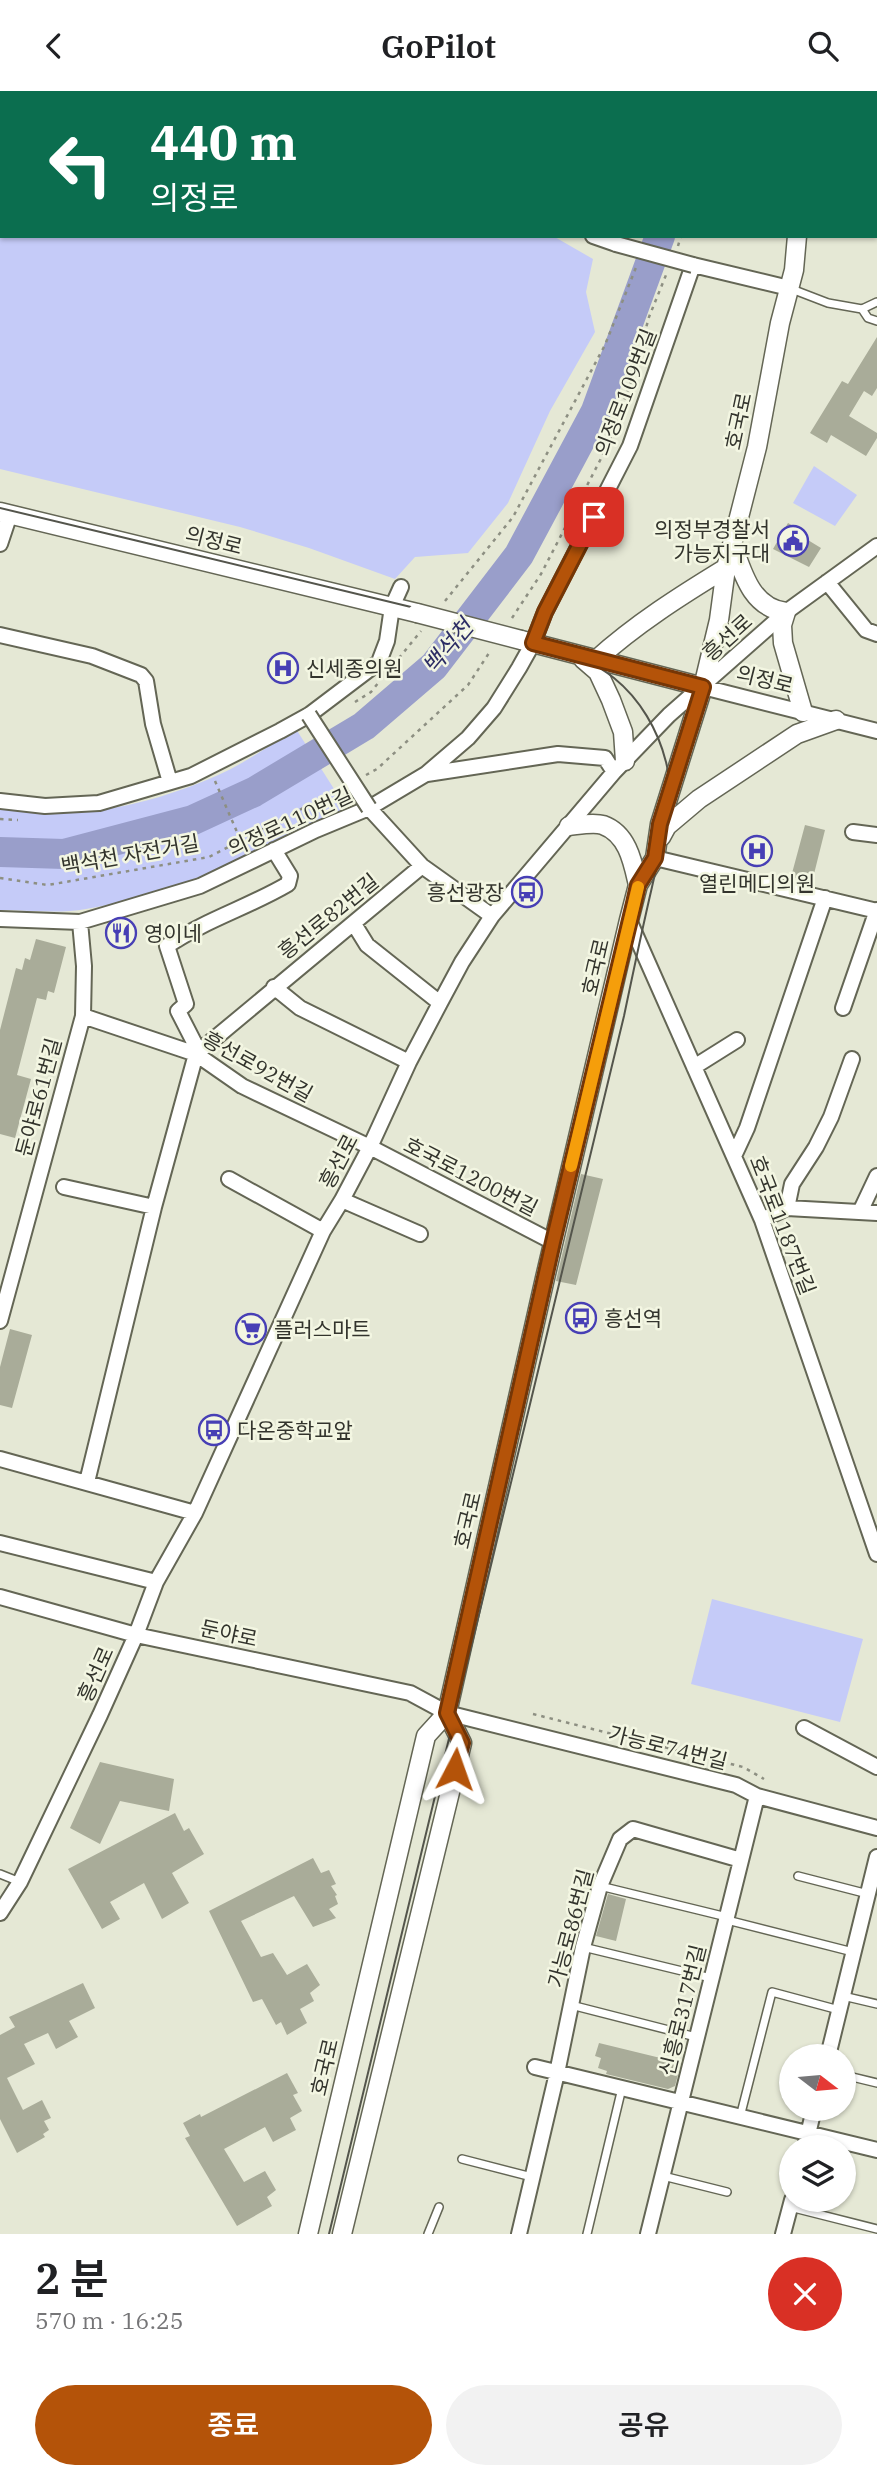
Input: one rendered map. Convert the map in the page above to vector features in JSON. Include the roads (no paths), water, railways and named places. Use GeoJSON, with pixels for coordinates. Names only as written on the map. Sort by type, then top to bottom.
{"type":"FeatureCollection","features":[{"type":"Feature","properties":{"kind":"street"},"geometry":{"type":"LineString","coordinates":[[599,238],[693,265],[789,288]]}},
{"type":"Feature","properties":{"kind":"street","name":"호국로"},"geometry":{"type":"LineString","coordinates":[[307,2234],[426,1737],[447,1713],[629,920],[638,885],[657,851],[660,824],[703,687],[719,620],[726,568],[757,447],[780,323],[794,270],[797,238]]}},
{"type":"Feature","properties":{"kind":"street","name":"의정로109번길"},"geometry":{"type":"LineString","coordinates":[[527,642],[631,446],[693,265]]}},
{"type":"Feature","properties":{"kind":"street"},"geometry":{"type":"LineString","coordinates":[[0,544],[5,513]]}},
{"type":"Feature","properties":{"kind":"street","name":"의정로"},"geometry":{"type":"LineString","coordinates":[[5,513],[417,613],[877,731]]}},
{"type":"Feature","properties":{"kind":"street"},"geometry":{"type":"LineString","coordinates":[[732,544],[746,583],[772,610],[786,612],[782,625],[783,643],[803,712]]}},
{"type":"Feature","properties":{"kind":"street","name":"흥선로"},"geometry":{"type":"LineString","coordinates":[[0,1913],[20,1882],[136,1635],[156,1582],[195,1513],[323,1231],[370,1147],[409,1062],[462,962],[492,916],[620,766],[669,715],[786,612],[877,546]]}},
{"type":"Feature","properties":{"kind":"street"},"geometry":{"type":"LineString","coordinates":[[596,660],[657,610],[726,568]]}},
{"type":"Feature","properties":{"kind":"street"},"geometry":{"type":"LineString","coordinates":[[827,582],[866,631],[877,634]]}},
{"type":"Feature","properties":{"kind":"street"},"geometry":{"type":"LineString","coordinates":[[0,801],[45,806],[99,803],[191,776],[309,715],[379,662],[387,641],[392,607],[401,587]]}},
{"type":"Feature","properties":{"kind":"street"},"geometry":{"type":"LineString","coordinates":[[0,635],[93,656],[141,675],[146,681],[153,724],[170,782]]}},
{"type":"Feature","properties":{"kind":"street","name":"의정로110번길"},"geometry":{"type":"LineString","coordinates":[[0,919],[80,922],[201,886],[369,808],[426,774],[468,738],[494,708],[527,642]]}},
{"type":"Feature","properties":{"kind":"street"},"geometry":{"type":"LineString","coordinates":[[426,774],[558,754],[605,758],[620,766],[623,733],[598,672],[577,655]]}},
{"type":"Feature","properties":{"kind":"street"},"geometry":{"type":"LineString","coordinates":[[309,715],[369,808],[422,866],[492,916]]}},
{"type":"Feature","properties":{"kind":"street"},"geometry":{"type":"LineString","coordinates":[[836,720],[797,734],[699,799],[667,826],[657,851],[877,911],[843,1008]]}},
{"type":"Feature","properties":{"kind":"street"},"geometry":{"type":"LineString","coordinates":[[569,825],[602,825],[615,833],[630,851],[638,885]]}},
{"type":"Feature","properties":{"kind":"street"},"geometry":{"type":"LineString","coordinates":[[853,832],[877,835]]}},
{"type":"Feature","properties":{"kind":"street"},"geometry":{"type":"LineString","coordinates":[[87,1482],[154,1207],[197,1052],[178,1010],[186,1004],[167,946],[221,915],[261,900],[288,884],[290,876],[274,851]]}},
{"type":"Feature","properties":{"kind":"street","name":"흥선로82번길"},"geometry":{"type":"LineString","coordinates":[[197,1052],[422,866]]}},
{"type":"Feature","properties":{"kind":"street"},"geometry":{"type":"LineString","coordinates":[[734,1156],[747,1128],[825,898]]}},
{"type":"Feature","properties":{"kind":"street","name":"호국로1187번길"},"geometry":{"type":"LineString","coordinates":[[629,920],[762,1220],[877,1554]]}},
{"type":"Feature","properties":{"kind":"street","name":"둔야로61번길"},"geometry":{"type":"LineString","coordinates":[[0,1321],[83,1016],[84,966],[80,922]]}},
{"type":"Feature","properties":{"kind":"street"},"geometry":{"type":"LineString","coordinates":[[354,923],[367,944],[440,1003]]}},
{"type":"Feature","properties":{"kind":"street"},"geometry":{"type":"LineString","coordinates":[[274,988],[300,1008],[409,1062]]}},
{"type":"Feature","properties":{"kind":"street","name":"흥선로92번길"},"geometry":{"type":"LineString","coordinates":[[83,1016],[197,1052],[242,1086],[370,1147]]}},
{"type":"Feature","properties":{"kind":"street"},"geometry":{"type":"LineString","coordinates":[[694,1067],[737,1040]]}},
{"type":"Feature","properties":{"kind":"street"},"geometry":{"type":"LineString","coordinates":[[787,1208],[793,1184],[821,1137],[852,1059]]}},
{"type":"Feature","properties":{"kind":"street","name":"호국로1200번길"},"geometry":{"type":"LineString","coordinates":[[370,1147],[553,1242]]}},
{"type":"Feature","properties":{"kind":"street"},"geometry":{"type":"LineString","coordinates":[[860,1212],[877,1176]]}},
{"type":"Feature","properties":{"kind":"street"},"geometry":{"type":"LineString","coordinates":[[229,1179],[323,1231]]}},
{"type":"Feature","properties":{"kind":"street"},"geometry":{"type":"LineString","coordinates":[[64,1187],[154,1207]]}},
{"type":"Feature","properties":{"kind":"street"},"geometry":{"type":"LineString","coordinates":[[342,1200],[420,1234]]}},
{"type":"Feature","properties":{"kind":"street"},"geometry":{"type":"LineString","coordinates":[[762,1220],[787,1208],[877,1213]]}},
{"type":"Feature","properties":{"kind":"street"},"geometry":{"type":"LineString","coordinates":[[0,1459],[195,1513]]}},
{"type":"Feature","properties":{"kind":"street"},"geometry":{"type":"LineString","coordinates":[[0,1543],[156,1582]]}},
{"type":"Feature","properties":{"kind":"street","name":"둔야로"},"geometry":{"type":"LineString","coordinates":[[0,1597],[136,1635],[410,1693],[447,1713]]}},
{"type":"Feature","properties":{"kind":"street"},"geometry":{"type":"LineString","coordinates":[[342,2234],[462,1743],[447,1713]]}},
{"type":"Feature","properties":{"kind":"street","name":"가능로74번길"},"geometry":{"type":"LineString","coordinates":[[447,1713],[736,1786],[757,1796],[877,1828]]}},
{"type":"Feature","properties":{"kind":"street"},"geometry":{"type":"LineString","coordinates":[[804,1728],[877,1767]]}},
{"type":"Feature","properties":{"kind":"street","name":"신흥로317번길"},"geometry":{"type":"LineString","coordinates":[[649,2234],[757,1796]]}},
{"type":"Feature","properties":{"kind":"street","name":"가능로86번길"},"geometry":{"type":"LineString","coordinates":[[519,2234],[583,1947],[600,1886],[621,1839],[633,1829],[741,1860]]}},
{"type":"Feature","properties":{"kind":"street"},"geometry":{"type":"LineString","coordinates":[[831,2044],[877,1857]]}},
{"type":"Feature","properties":{"kind":"street"},"geometry":{"type":"LineString","coordinates":[[535,2067],[740,2117],[792,2135]]}},
{"type":"Feature","properties":{"kind":"street"},"geometry":{"type":"LineString","coordinates":[[856,2147],[877,2150]]}},
{"type":"Feature","properties":{"kind":"street"},"geometry":{"type":"LineString","coordinates":[[783,2234],[789,2212]]}},
{"type":"Feature","properties":{"kind":"lane"},"geometry":{"type":"LineString","coordinates":[[789,288],[828,303],[862,309],[877,302]]}},
{"type":"Feature","properties":{"kind":"lane"},"geometry":{"type":"LineString","coordinates":[[862,309],[868,318],[877,321]]}},
{"type":"Feature","properties":{"kind":"lane"},"geometry":{"type":"LineString","coordinates":[[0,1874],[20,1882]]}},
{"type":"Feature","properties":{"kind":"lane"},"geometry":{"type":"LineString","coordinates":[[798,1876],[868,1893]]}},
{"type":"Feature","properties":{"kind":"lane"},"geometry":{"type":"LineString","coordinates":[[600,1886],[853,1952]]}},
{"type":"Feature","properties":{"kind":"lane"},"geometry":{"type":"LineString","coordinates":[[583,1947],[712,1979]]}},
{"type":"Feature","properties":{"kind":"lane"},"geometry":{"type":"LineString","coordinates":[[740,2117],[772,1992],[841,2003],[877,2004]]}},
{"type":"Feature","properties":{"kind":"lane"},"geometry":{"type":"LineString","coordinates":[[571,2005],[697,2037]]}},
{"type":"Feature","properties":{"kind":"lane"},"geometry":{"type":"LineString","coordinates":[[856,2078],[877,2083]]}},
{"type":"Feature","properties":{"kind":"lane"},"geometry":{"type":"LineString","coordinates":[[587,2234],[622,2088]]}},
{"type":"Feature","properties":{"kind":"lane"},"geometry":{"type":"LineString","coordinates":[[462,2159],[533,2177]]}},
{"type":"Feature","properties":{"kind":"lane"},"geometry":{"type":"LineString","coordinates":[[663,2176],[727,2192]]}},
{"type":"Feature","properties":{"kind":"lane"},"geometry":{"type":"LineString","coordinates":[[428,2234],[439,2207]]}},
{"type":"Feature","properties":{"kind":"lane"},"geometry":{"type":"LineString","coordinates":[[821,2212],[877,2229]]}},
{"type":"Feature","properties":{"kind":"waterway","name":"백석천"},"geometry":{"type":"LineString","coordinates":[[0,852],[64,854],[193,820],[254,792],[364,726],[434,666],[519,555],[596,411],[659,238]]}},
{"type":"Feature","properties":{"kind":"tram line"},"geometry":{"type":"LineString","coordinates":[[0,508],[461,619],[517,634],[571,653],[614,678],[632,695],[658,738],[669,776],[666,825],[624,1016],[329,2234]]}},
{"type":"Feature","properties":{"kind":"tram line"},"geometry":{"type":"LineString","coordinates":[[606,1042],[619,991]]}},
{"type":"Feature","properties":{"kind":"tram line"},"geometry":{"type":"LineString","coordinates":[[533,1348],[560,1236]]}},
{"type":"Feature","properties":{"kind":"place","name":"의정부경찰서 가능지구대"},"geometry":{"type":"Point","coordinates":[793,541]}},
{"type":"Feature","properties":{"kind":"place","name":"신세종의원"},"geometry":{"type":"Point","coordinates":[283,668]}},
{"type":"Feature","properties":{"kind":"place","name":"열린메디의원"},"geometry":{"type":"Point","coordinates":[757,851]}},
{"type":"Feature","properties":{"kind":"place","name":"흥선광장"},"geometry":{"type":"Point","coordinates":[527,892]}},
{"type":"Feature","properties":{"kind":"place","name":"영이네"},"geometry":{"type":"Point","coordinates":[121,933]}},
{"type":"Feature","properties":{"kind":"place","name":"흥선역"},"geometry":{"type":"Point","coordinates":[581,1318]}},
{"type":"Feature","properties":{"kind":"place","name":"플러스마트"},"geometry":{"type":"Point","coordinates":[251,1329]}},
{"type":"Feature","properties":{"kind":"place","name":"다온중학교앞"},"geometry":{"type":"Point","coordinates":[214,1430]}}]}
